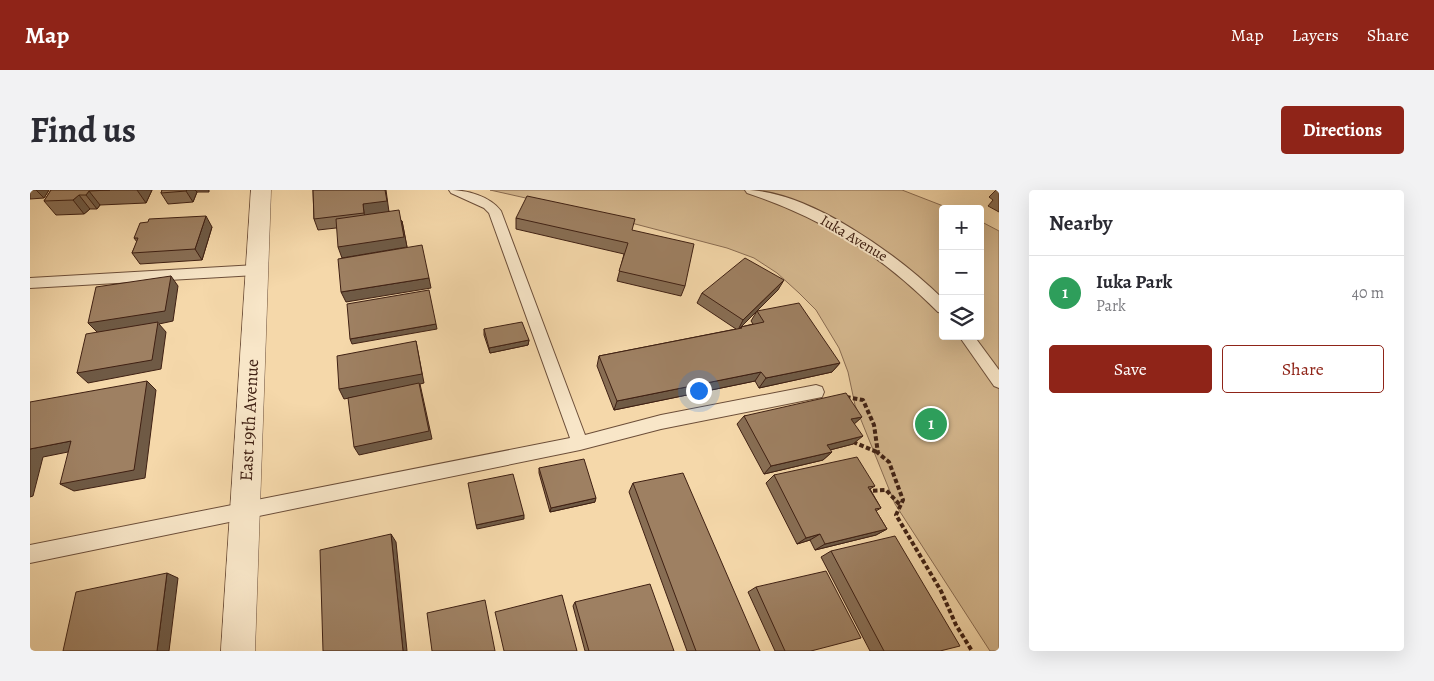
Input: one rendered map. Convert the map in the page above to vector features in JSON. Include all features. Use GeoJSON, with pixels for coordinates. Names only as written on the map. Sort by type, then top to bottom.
{"type":"FeatureCollection","features":[{"type":"Feature","properties":{"kind":"street","name":"East 19th Avenue"},"geometry":{"type":"LineString","coordinates":[[238,651],[261,190]]}},
{"type":"Feature","properties":{"kind":"lane"},"geometry":{"type":"LineString","coordinates":[[455,190],[488,205],[495,211],[580,443]]}},
{"type":"Feature","properties":{"kind":"lane","name":"Iuka Avenue"},"geometry":{"type":"LineString","coordinates":[[751,190],[794,205],[832,223],[868,244],[898,266],[939,304]]}},
{"type":"Feature","properties":{"kind":"lane"},"geometry":{"type":"LineString","coordinates":[[30,283],[257,270]]}},
{"type":"Feature","properties":{"kind":"lane"},"geometry":{"type":"LineString","coordinates":[[969,340],[999,382]]}},
{"type":"Feature","properties":{"kind":"lane"},"geometry":{"type":"LineString","coordinates":[[30,554],[580,443],[661,422],[816,392]]}},
{"type":"Feature","properties":{"kind":"path"},"geometry":{"type":"LineString","coordinates":[[816,392],[863,400],[876,432],[878,453]]}},
{"type":"Feature","properties":{"kind":"path"},"geometry":{"type":"LineString","coordinates":[[851,442],[878,453],[889,462],[903,500],[896,515],[941,591],[956,625],[972,651]]}},
{"type":"Feature","properties":{"kind":"path"},"geometry":{"type":"LineString","coordinates":[[863,492],[878,489],[887,491],[894,496],[900,506]]}},
{"type":"Feature","properties":{"kind":"shaded area"},"geometry":{"type":"Polygon","coordinates":[[[490,190],[902,190],[941,205],[939,205],[939,340],[984,340],[984,223],[999,231],[999,651],[990,651],[895,504],[855,405],[848,372],[839,348],[816,310],[777,273],[754,258],[727,248],[597,214],[490,190]]]}},
{"type":"Feature","properties":{"kind":"building"},"geometry":{"type":"Polygon","coordinates":[[[51,190],[110,190],[89,191],[86,195],[79,195],[73,200],[44,201],[51,190]]]}},
{"type":"Feature","properties":{"kind":"building"},"geometry":{"type":"Polygon","coordinates":[[[162,190],[187,190],[161,193],[162,190]]]}},
{"type":"Feature","properties":{"kind":"building"},"geometry":{"type":"Polygon","coordinates":[[[313,190],[385,190],[387,201],[363,204],[364,213],[314,219],[313,190]]]}},
{"type":"Feature","properties":{"kind":"building"},"geometry":{"type":"Polygon","coordinates":[[[527,196],[635,219],[632,230],[694,244],[685,286],[619,271],[628,243],[516,218],[527,196]]]}},
{"type":"Feature","properties":{"kind":"building"},"geometry":{"type":"Polygon","coordinates":[[[399,210],[404,237],[338,247],[336,219],[399,210]]]}},
{"type":"Feature","properties":{"kind":"building"},"geometry":{"type":"Polygon","coordinates":[[[206,216],[195,249],[132,253],[138,238],[134,238],[140,223],[148,222],[149,219],[206,216]]]}},
{"type":"Feature","properties":{"kind":"building"},"geometry":{"type":"Polygon","coordinates":[[[422,245],[429,278],[341,292],[338,259],[422,245]]]}},
{"type":"Feature","properties":{"kind":"building"},"geometry":{"type":"Polygon","coordinates":[[[745,258],[784,280],[743,320],[702,293],[745,258]]]}},
{"type":"Feature","properties":{"kind":"building"},"geometry":{"type":"Polygon","coordinates":[[[171,276],[165,311],[88,323],[96,287],[171,276]]]}},
{"type":"Feature","properties":{"kind":"building"},"geometry":{"type":"Polygon","coordinates":[[[429,290],[436,324],[350,339],[347,304],[429,290]]]}},
{"type":"Feature","properties":{"kind":"building"},"geometry":{"type":"Polygon","coordinates":[[[799,303],[840,363],[766,378],[761,372],[617,401],[599,356],[742,328],[764,322],[757,311],[799,303]]]}},
{"type":"Feature","properties":{"kind":"building"},"geometry":{"type":"Polygon","coordinates":[[[158,322],[152,360],[77,373],[86,334],[158,322]]]}},
{"type":"Feature","properties":{"kind":"building"},"geometry":{"type":"Polygon","coordinates":[[[522,322],[529,340],[489,348],[484,329],[522,322]]]}},
{"type":"Feature","properties":{"kind":"building"},"geometry":{"type":"Polygon","coordinates":[[[416,341],[422,374],[339,389],[337,356],[416,341]]]}},
{"type":"Feature","properties":{"kind":"building"},"geometry":{"type":"Polygon","coordinates":[[[147,381],[134,470],[60,484],[71,441],[30,449],[30,402],[147,381]]]}},
{"type":"Feature","properties":{"kind":"building"},"geometry":{"type":"Polygon","coordinates":[[[419,383],[429,431],[354,447],[348,398],[419,383]]]}},
{"type":"Feature","properties":{"kind":"building"},"geometry":{"type":"Polygon","coordinates":[[[846,393],[862,417],[851,419],[863,436],[827,445],[832,452],[771,466],[744,416],[846,393]]]}},
{"type":"Feature","properties":{"kind":"building"},"geometry":{"type":"Polygon","coordinates":[[[857,457],[875,486],[868,487],[881,508],[875,509],[887,529],[825,544],[820,534],[806,538],[774,475],[857,457]]]}},
{"type":"Feature","properties":{"kind":"building"},"geometry":{"type":"Polygon","coordinates":[[[584,459],[596,498],[551,508],[539,468],[584,459]]]}},
{"type":"Feature","properties":{"kind":"building"},"geometry":{"type":"Polygon","coordinates":[[[683,473],[760,651],[696,651],[633,483],[683,473]]]}},
{"type":"Feature","properties":{"kind":"building"},"geometry":{"type":"Polygon","coordinates":[[[513,474],[524,515],[476,525],[468,483],[513,474]]]}},
{"type":"Feature","properties":{"kind":"building"},"geometry":{"type":"Polygon","coordinates":[[[391,534],[403,651],[323,651],[320,550],[391,534]]]}},
{"type":"Feature","properties":{"kind":"building"},"geometry":{"type":"Polygon","coordinates":[[[895,536],[960,646],[940,651],[884,651],[831,551],[895,536]]]}},
{"type":"Feature","properties":{"kind":"building"},"geometry":{"type":"Polygon","coordinates":[[[826,571],[861,638],[811,651],[785,651],[756,587],[826,571]]]}},
{"type":"Feature","properties":{"kind":"building"},"geometry":{"type":"Polygon","coordinates":[[[167,573],[157,651],[63,651],[76,592],[167,573]]]}},
{"type":"Feature","properties":{"kind":"building"},"geometry":{"type":"Polygon","coordinates":[[[650,584],[674,651],[589,651],[575,602],[650,584]]]}},
{"type":"Feature","properties":{"kind":"building"},"geometry":{"type":"Polygon","coordinates":[[[562,595],[577,651],[504,651],[495,612],[562,595]]]}},
{"type":"Feature","properties":{"kind":"building"},"geometry":{"type":"Polygon","coordinates":[[[485,600],[495,651],[432,651],[427,613],[485,600]]]}},
{"type":"Feature","properties":{"kind":"place","name":"Iuka Park"},"geometry":{"type":"Point","coordinates":[931,424]}}]}
